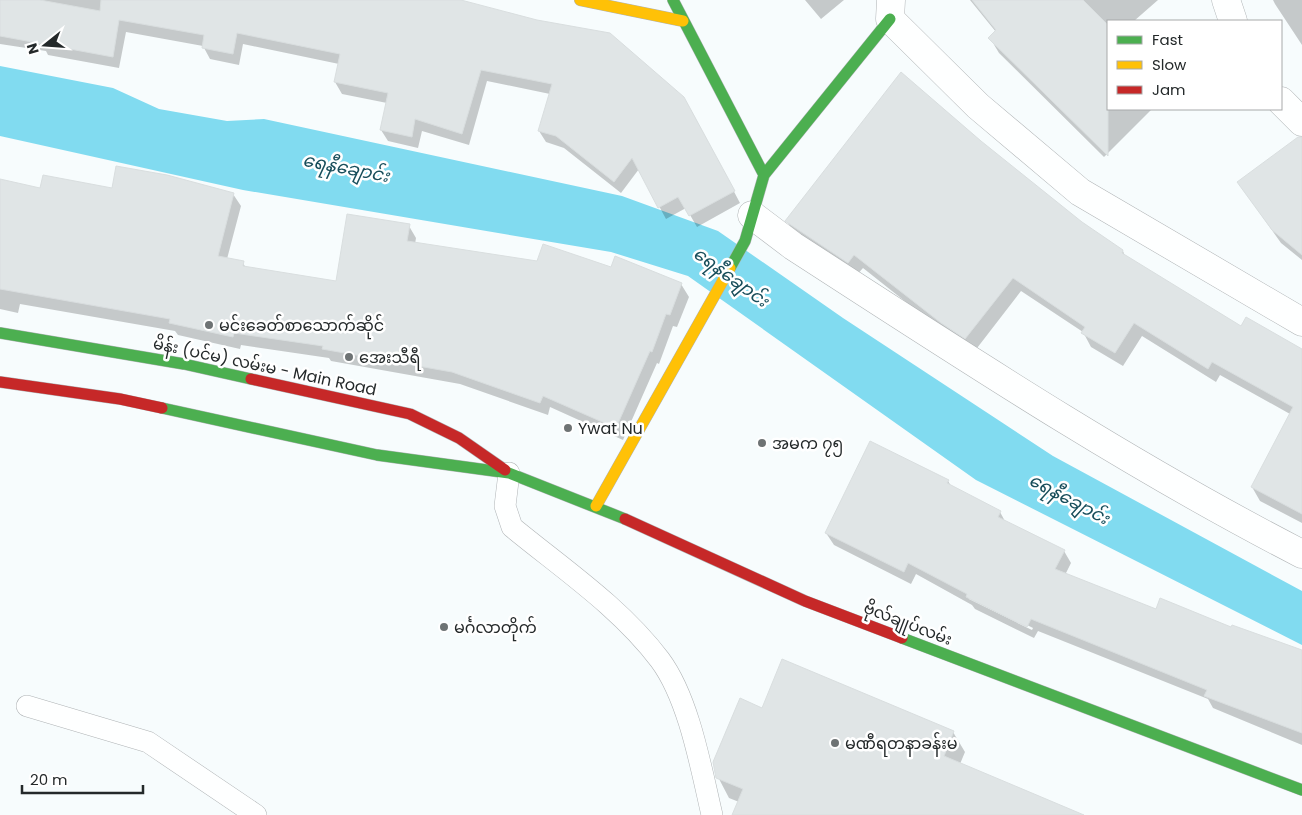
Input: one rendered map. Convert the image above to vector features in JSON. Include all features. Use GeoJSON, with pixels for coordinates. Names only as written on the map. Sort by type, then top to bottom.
{"type":"FeatureCollection","features":[{"type":"Feature","properties":{"kind":"main road"},"geometry":{"type":"LineString","coordinates":[[580,0],[682,21]]}},
{"type":"Feature","properties":{"kind":"main road"},"geometry":{"type":"LineString","coordinates":[[668,0],[682,21]]}},
{"type":"Feature","properties":{"kind":"main road"},"geometry":{"type":"LineString","coordinates":[[672,0],[764,175]]}},
{"type":"Feature","properties":{"kind":"main road"},"geometry":{"type":"LineString","coordinates":[[596,506],[745,240],[764,175],[890,10]]}},
{"type":"Feature","properties":{"kind":"main road","name":"မိန်း (ပင်မ) လမ်းမ - Main Road"},"geometry":{"type":"LineString","coordinates":[[0,333],[184,364],[410,414],[459,438],[509,473]]}},
{"type":"Feature","properties":{"kind":"main road"},"geometry":{"type":"LineString","coordinates":[[0,382],[120,399],[377,456],[509,473]]}},
{"type":"Feature","properties":{"kind":"main road","name":"ဗိုလ်‌ချုပ်‌လမ်း"},"geometry":{"type":"LineString","coordinates":[[509,473],[596,506],[805,600],[1302,790]]}},
{"type":"Feature","properties":{"kind":"street"},"geometry":{"type":"LineString","coordinates":[[1226,0],[1233,20]]}},
{"type":"Feature","properties":{"kind":"street"},"geometry":{"type":"LineString","coordinates":[[890,10],[978,106],[1080,192],[1300,320]]}},
{"type":"Feature","properties":{"kind":"street"},"geometry":{"type":"LineString","coordinates":[[1282,103],[1302,122]]}},
{"type":"Feature","properties":{"kind":"street"},"geometry":{"type":"LineString","coordinates":[[752,215],[801,251],[1095,440],[1237,520],[1302,554]]}},
{"type":"Feature","properties":{"kind":"lane"},"geometry":{"type":"LineString","coordinates":[[509,473],[505,506],[512,528],[620,615],[661,661],[678,694],[695,743],[712,815]]}},
{"type":"Feature","properties":{"kind":"lane"},"geometry":{"type":"LineString","coordinates":[[27,706],[148,742],[256,815]]}},
{"type":"Feature","properties":{"kind":"water","name":"ရေနီချောင်း"},"geometry":{"type":"Polygon","coordinates":[[[0,66],[113,88],[159,109],[227,121],[264,119],[622,196],[718,231],[843,318],[1053,456],[1302,591],[1302,645],[976,480],[688,276],[611,252],[243,190],[0,136],[0,66]]]}},
{"type":"Feature","properties":{"kind":"building"},"geometry":{"type":"Polygon","coordinates":[[[0,0],[40,0],[100,11],[101,0],[461,0],[537,20],[610,33],[684,97],[735,191],[689,216],[678,197],[658,208],[632,158],[614,182],[556,136],[538,131],[552,84],[481,70],[462,134],[415,119],[412,137],[380,130],[388,93],[334,82],[340,54],[237,33],[233,54],[202,48],[204,35],[119,20],[113,57],[0,36],[0,0]]]}},
{"type":"Feature","properties":{"kind":"building"},"geometry":{"type":"Polygon","coordinates":[[[972,0],[1083,0],[1107,24],[1108,156],[988,38],[996,30],[972,0]]]}},
{"type":"Feature","properties":{"kind":"building"},"geometry":{"type":"Polygon","coordinates":[[[901,72],[981,141],[1082,222],[1123,250],[1122,253],[1241,326],[1246,317],[1302,349],[1302,514],[1251,487],[1293,407],[1212,362],[1208,369],[1134,323],[1115,353],[1081,333],[1085,327],[1013,278],[965,339],[941,323],[854,255],[848,263],[785,221],[901,72]]]}},
{"type":"Feature","properties":{"kind":"building"},"geometry":{"type":"Polygon","coordinates":[[[1298,137],[1302,137],[1302,255],[1272,230],[1237,182],[1298,137]]]}},
{"type":"Feature","properties":{"kind":"building"},"geometry":{"type":"Polygon","coordinates":[[[116,166],[167,175],[234,193],[218,256],[244,261],[243,266],[336,281],[347,214],[410,224],[407,241],[537,261],[543,244],[611,267],[615,256],[682,283],[670,315],[666,314],[652,352],[650,351],[616,428],[543,396],[540,403],[452,372],[322,349],[323,346],[234,333],[233,337],[169,323],[170,319],[0,289],[0,179],[40,188],[43,175],[112,188],[116,166]]]}},
{"type":"Feature","properties":{"kind":"building"},"geometry":{"type":"Polygon","coordinates":[[[870,441],[949,480],[947,483],[1001,511],[998,517],[1065,550],[1055,569],[1156,609],[1160,598],[1231,627],[1232,625],[1302,650],[1302,733],[1204,696],[1207,690],[1031,619],[1027,627],[966,597],[967,594],[908,563],[904,572],[825,533],[870,441]]]}},
{"type":"Feature","properties":{"kind":"building","name":"မဏီရတနာခန်းမ"},"geometry":{"type":"Polygon","coordinates":[[[782,659],[954,731],[944,756],[1084,815],[732,815],[743,789],[716,778],[713,762],[740,698],[762,708],[782,659]]]}},
{"type":"Feature","properties":{"kind":"traffic: fast"},"geometry":{"type":"LineString","coordinates":[[673,0],[764,175]]}},
{"type":"Feature","properties":{"kind":"traffic: fast"},"geometry":{"type":"LineString","coordinates":[[730,268],[745,241],[764,175],[890,19]]}},
{"type":"Feature","properties":{"kind":"traffic: fast"},"geometry":{"type":"LineString","coordinates":[[0,333],[184,364],[251,379]]}},
{"type":"Feature","properties":{"kind":"traffic: fast"},"geometry":{"type":"LineString","coordinates":[[162,408],[377,455],[509,473],[625,519]]}},
{"type":"Feature","properties":{"kind":"traffic: fast"},"geometry":{"type":"LineString","coordinates":[[902,638],[1302,790]]}},
{"type":"Feature","properties":{"kind":"traffic: slow"},"geometry":{"type":"LineString","coordinates":[[580,0],[683,21]]}},
{"type":"Feature","properties":{"kind":"traffic: slow"},"geometry":{"type":"LineString","coordinates":[[596,506],[730,268]]}},
{"type":"Feature","properties":{"kind":"traffic: jam"},"geometry":{"type":"LineString","coordinates":[[251,379],[410,414],[459,438],[505,470]]}},
{"type":"Feature","properties":{"kind":"traffic: jam"},"geometry":{"type":"LineString","coordinates":[[0,382],[120,399],[162,408]]}},
{"type":"Feature","properties":{"kind":"traffic: jam"},"geometry":{"type":"LineString","coordinates":[[625,519],[805,601],[902,638]]}},
{"type":"Feature","properties":{"kind":"place","name":"မင်းခေတ်စာသောက်ဆိုင်"},"geometry":{"type":"Point","coordinates":[209,325]}},
{"type":"Feature","properties":{"kind":"place","name":"အေးသီရီ"},"geometry":{"type":"Point","coordinates":[349,357]}},
{"type":"Feature","properties":{"kind":"place","name":"Ywat Nu"},"geometry":{"type":"Point","coordinates":[568,428]}},
{"type":"Feature","properties":{"kind":"place","name":"အမက ၇၅"},"geometry":{"type":"Point","coordinates":[762,443]}},
{"type":"Feature","properties":{"kind":"place","name":"မင်္ဂလာတိုက်"},"geometry":{"type":"Point","coordinates":[444,627]}},
{"type":"Feature","properties":{"kind":"place","name":"မဏီရတနာခန်းမ"},"geometry":{"type":"Point","coordinates":[835,743]}}]}
